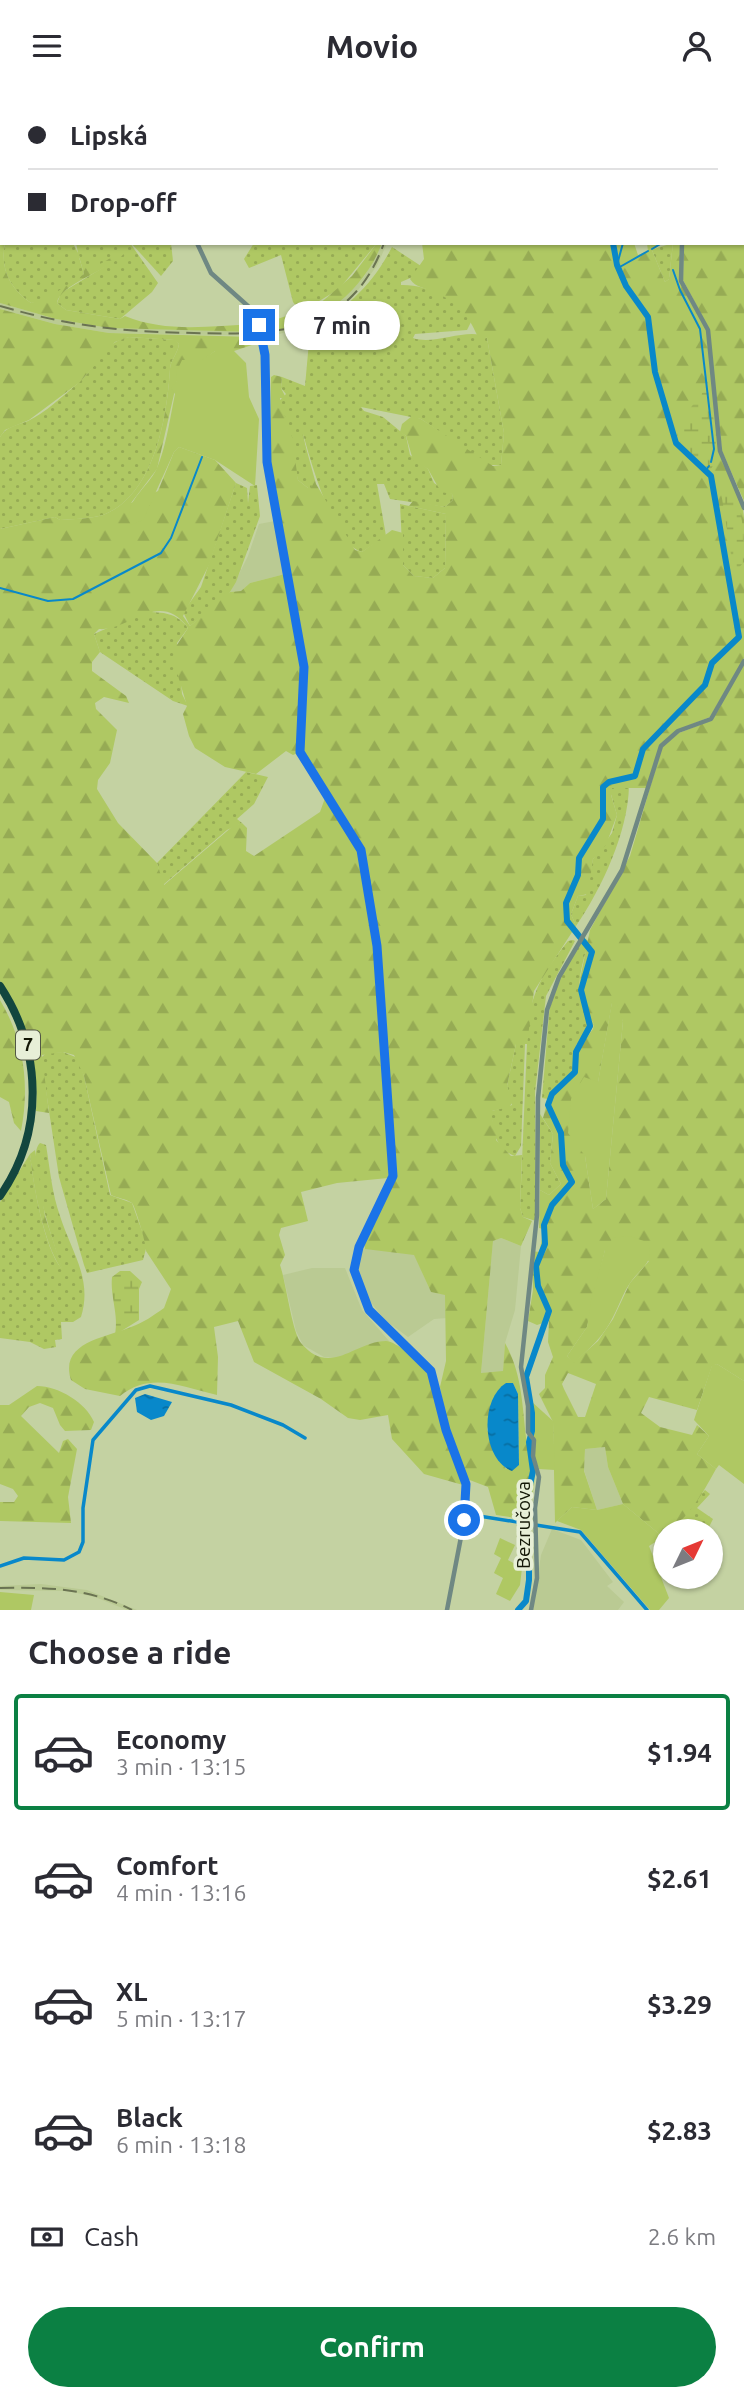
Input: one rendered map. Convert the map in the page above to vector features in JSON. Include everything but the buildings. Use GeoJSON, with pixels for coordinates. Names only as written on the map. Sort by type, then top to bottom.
{"type":"FeatureCollection","features":[{"type":"Feature","properties":{"kind":"highway","name":"7"},"geometry":{"type":"LineString","coordinates":[[0,986],[15,1010],[30,1053],[30,1110],[23,1153],[0,1196]]}},
{"type":"Feature","properties":{"kind":"highway","name":"7"},"geometry":{"type":"LineString","coordinates":[[0,994],[18,1031],[25,1053],[30,1110],[17,1152],[0,1187]]}},
{"type":"Feature","properties":{"kind":"street"},"geometry":{"type":"LineString","coordinates":[[198,245],[214,277],[254,314],[265,355],[267,462],[304,667],[299,740],[304,762],[361,850],[377,946],[393,1176],[356,1257],[354,1270],[369,1310],[431,1371],[446,1430],[464,1476],[466,1511],[447,1610]]}},
{"type":"Feature","properties":{"kind":"street"},"geometry":{"type":"LineString","coordinates":[[682,245],[681,281],[708,330],[720,451],[744,508]]}},
{"type":"Feature","properties":{"kind":"street","name":"Bezručova"},"geometry":{"type":"LineString","coordinates":[[531,1610],[537,1578],[535,1508],[539,1477],[533,1457],[534,1440],[528,1432],[528,1406],[521,1367],[537,1215],[537,1106],[541,1056],[551,994],[628,856],[661,746],[678,731],[711,719],[744,661]]}},
{"type":"Feature","properties":{"kind":"shaded area"},"geometry":{"type":"Polygon","coordinates":[[[381,245],[386,245],[377,266],[351,299],[318,322],[273,336],[109,333],[55,324],[0,309],[0,303],[56,319],[109,328],[273,331],[306,322],[338,303],[364,277],[381,245]]]}},
{"type":"Feature","properties":{"kind":"shaded area"},"geometry":{"type":"Polygon","coordinates":[[[275,521],[285,574],[250,583],[241,591],[230,592],[248,556],[259,524],[275,521]]]}},
{"type":"Feature","properties":{"kind":"shaded area"},"geometry":{"type":"Polygon","coordinates":[[[501,1238],[521,1246],[515,1310],[505,1343],[503,1372],[481,1373],[493,1240],[501,1238]]]}},
{"type":"Feature","properties":{"kind":"shaded area"},"geometry":{"type":"Polygon","coordinates":[[[361,1248],[414,1254],[431,1292],[445,1294],[447,1318],[434,1319],[408,1337],[385,1320],[369,1300],[358,1268],[361,1248]]]}},
{"type":"Feature","properties":{"kind":"shaded area"},"geometry":{"type":"Polygon","coordinates":[[[312,1268],[345,1268],[362,1310],[389,1341],[374,1343],[337,1358],[324,1357],[303,1345],[296,1331],[283,1275],[312,1268]]]}},
{"type":"Feature","properties":{"kind":"shaded area"},"geometry":{"type":"Polygon","coordinates":[[[605,1447],[608,1467],[623,1504],[597,1510],[584,1470],[585,1449],[605,1447]]]}},
{"type":"Feature","properties":{"kind":"shaded area"},"geometry":{"type":"Polygon","coordinates":[[[552,1529],[581,1540],[613,1582],[607,1586],[624,1602],[618,1610],[533,1610],[541,1555],[552,1529]]]}},
{"type":"Feature","properties":{"kind":"shaded area"},"geometry":{"type":"Polygon","coordinates":[[[41,1584],[87,1590],[137,1610],[127,1610],[95,1597],[68,1591],[0,1590],[0,1586],[41,1584]]]}},
{"type":"Feature","properties":{"kind":"green space"},"geometry":{"type":"Polygon","coordinates":[[[0,245],[5,245],[4,261],[8,277],[17,291],[31,303],[49,297],[84,274],[78,253],[88,271],[128,248],[114,262],[68,288],[57,303],[66,310],[120,319],[125,316],[172,327],[254,324],[255,332],[109,328],[56,319],[0,303],[0,245]]]}},
{"type":"Feature","properties":{"kind":"green space"},"geometry":{"type":"Polygon","coordinates":[[[5,245],[74,245],[78,253],[76,245],[131,245],[158,283],[152,292],[120,319],[66,310],[57,303],[61,293],[109,264],[108,260],[88,272],[79,257],[84,274],[52,296],[31,303],[17,291],[8,277],[5,245]]]}},
{"type":"Feature","properties":{"kind":"green space"},"geometry":{"type":"Polygon","coordinates":[[[133,245],[171,245],[173,261],[161,276],[133,245]]]}},
{"type":"Feature","properties":{"kind":"green space"},"geometry":{"type":"Polygon","coordinates":[[[253,245],[375,245],[339,289],[301,312],[293,302],[281,255],[249,268],[244,259],[253,245]]]}},
{"type":"Feature","properties":{"kind":"green space"},"geometry":{"type":"Polygon","coordinates":[[[375,245],[381,245],[363,277],[336,304],[303,323],[265,331],[263,324],[318,305],[352,276],[375,245]]]}},
{"type":"Feature","properties":{"kind":"green space"},"geometry":{"type":"Polygon","coordinates":[[[422,245],[635,245],[638,255],[648,251],[647,245],[650,245],[665,282],[669,279],[673,245],[681,245],[680,281],[707,330],[719,451],[742,504],[744,517],[744,658],[710,717],[677,730],[660,746],[647,788],[612,788],[611,795],[617,815],[606,845],[593,859],[588,894],[578,896],[571,914],[576,926],[534,991],[527,1044],[516,1044],[507,1086],[513,1102],[509,1107],[492,1111],[492,1121],[500,1125],[496,1140],[511,1156],[522,1155],[520,1208],[523,1217],[532,1221],[521,1246],[501,1238],[493,1241],[481,1373],[503,1371],[505,1343],[518,1377],[534,1477],[531,1499],[516,1518],[496,1515],[488,1487],[467,1479],[448,1429],[440,1387],[446,1361],[445,1295],[431,1292],[414,1255],[365,1249],[364,1243],[395,1176],[379,946],[364,849],[303,752],[307,667],[270,462],[271,377],[274,375],[282,377],[281,388],[286,398],[280,398],[280,401],[292,437],[298,480],[312,488],[302,433],[316,484],[355,550],[362,552],[392,530],[403,533],[403,565],[414,576],[433,578],[445,568],[446,514],[409,506],[413,501],[445,507],[453,500],[452,494],[441,492],[428,469],[413,460],[406,436],[400,432],[402,424],[412,416],[421,419],[493,466],[501,465],[504,433],[487,338],[477,335],[470,321],[455,304],[418,286],[410,279],[424,259],[422,245]],[[506,1383],[487,1429],[495,1453],[506,1469],[519,1465],[518,1394],[513,1383],[506,1383]]]}},
{"type":"Feature","properties":{"kind":"green space"},"geometry":{"type":"Polygon","coordinates":[[[650,245],[660,245],[654,249],[673,245],[669,279],[665,282],[650,245]]]}},
{"type":"Feature","properties":{"kind":"green space"},"geometry":{"type":"Polygon","coordinates":[[[684,245],[744,245],[744,501],[722,451],[709,329],[683,280],[684,245]]]}},
{"type":"Feature","properties":{"kind":"green space"},"geometry":{"type":"Polygon","coordinates":[[[392,247],[421,266],[415,276],[401,282],[401,285],[421,287],[442,295],[459,306],[471,322],[467,330],[415,334],[413,338],[431,340],[471,334],[487,338],[504,433],[501,465],[488,465],[421,419],[361,407],[364,411],[383,417],[406,436],[410,455],[428,469],[434,483],[452,494],[453,500],[445,507],[390,499],[384,484],[377,484],[386,536],[362,552],[351,546],[333,518],[303,434],[313,488],[308,488],[298,480],[279,401],[286,394],[281,388],[282,377],[305,386],[310,331],[335,314],[367,285],[392,247]]]}},
{"type":"Feature","properties":{"kind":"green space"},"geometry":{"type":"Polygon","coordinates":[[[0,309],[55,324],[109,333],[255,337],[255,344],[234,351],[215,351],[177,381],[157,469],[131,503],[158,491],[174,452],[179,447],[215,460],[236,483],[209,565],[183,616],[190,626],[230,592],[241,591],[250,583],[285,574],[302,667],[298,753],[293,755],[286,751],[256,774],[225,767],[195,748],[183,714],[187,706],[176,669],[175,648],[188,628],[177,617],[166,612],[155,612],[110,628],[99,629],[94,634],[100,652],[92,662],[92,671],[126,696],[129,703],[104,697],[95,703],[96,709],[117,730],[110,763],[98,780],[97,789],[118,823],[157,863],[164,885],[233,826],[242,823],[247,828],[246,851],[254,856],[320,812],[325,798],[355,842],[365,881],[374,946],[390,1175],[388,1178],[337,1183],[301,1192],[308,1221],[281,1228],[279,1235],[285,1255],[280,1265],[298,1337],[312,1353],[332,1358],[364,1346],[388,1341],[405,1350],[424,1367],[433,1387],[444,1434],[463,1485],[424,1474],[392,1439],[388,1415],[360,1420],[348,1418],[321,1399],[254,1362],[238,1321],[214,1327],[218,1357],[217,1395],[179,1385],[155,1383],[132,1388],[120,1396],[85,1389],[71,1380],[69,1367],[78,1349],[152,1316],[164,1308],[171,1289],[146,1251],[132,1203],[111,1195],[84,1076],[74,1055],[63,1052],[42,1055],[49,1113],[36,1111],[35,1076],[29,1043],[17,1011],[0,981],[0,529],[55,517],[60,520],[103,515],[121,505],[135,490],[155,452],[166,409],[170,366],[179,344],[174,340],[129,337],[115,342],[80,382],[29,420],[5,430],[0,437],[0,309]]]}},
{"type":"Feature","properties":{"kind":"green space"},"geometry":{"type":"Polygon","coordinates":[[[129,337],[175,340],[179,344],[170,366],[166,409],[155,452],[135,490],[121,505],[103,515],[60,520],[55,517],[0,529],[2,434],[47,409],[84,378],[112,344],[129,337]]]}},
{"type":"Feature","properties":{"kind":"green space"},"geometry":{"type":"Polygon","coordinates":[[[215,351],[234,351],[246,363],[249,397],[259,419],[255,486],[215,460],[179,447],[174,452],[143,520],[131,525],[129,517],[133,502],[153,475],[162,453],[175,394],[171,388],[177,381],[176,373],[182,360],[202,360],[215,351]]]}},
{"type":"Feature","properties":{"kind":"green space"},"geometry":{"type":"Polygon","coordinates":[[[707,387],[716,443],[714,463],[710,470],[687,451],[677,432],[677,425],[707,387]]]}},
{"type":"Feature","properties":{"kind":"green space"},"geometry":{"type":"Polygon","coordinates":[[[236,483],[247,488],[248,503],[250,486],[257,485],[260,516],[236,582],[227,597],[190,626],[183,612],[201,587],[236,483]]]}},
{"type":"Feature","properties":{"kind":"green space"},"geometry":{"type":"Polygon","coordinates":[[[728,484],[740,511],[743,532],[744,562],[734,573],[720,486],[728,484]]]}},
{"type":"Feature","properties":{"kind":"green space"},"geometry":{"type":"Polygon","coordinates":[[[400,504],[446,514],[445,568],[433,578],[414,576],[403,565],[400,504]]]}},
{"type":"Feature","properties":{"kind":"green space"},"geometry":{"type":"Polygon","coordinates":[[[144,612],[169,614],[188,628],[177,643],[182,694],[188,706],[173,701],[100,652],[94,634],[144,612]]]}},
{"type":"Feature","properties":{"kind":"green space"},"geometry":{"type":"Polygon","coordinates":[[[744,664],[744,1381],[717,1364],[712,1366],[697,1410],[649,1397],[641,1413],[660,1427],[692,1435],[697,1425],[709,1436],[697,1454],[716,1469],[683,1519],[653,1519],[653,1529],[623,1504],[608,1467],[605,1447],[585,1449],[584,1471],[597,1510],[572,1507],[555,1523],[553,1422],[539,1394],[545,1388],[545,1375],[553,1357],[548,1342],[549,1321],[537,1325],[528,1321],[533,1290],[532,1251],[539,1252],[542,1239],[547,1238],[543,1229],[539,1228],[540,1190],[549,1195],[561,1184],[550,1163],[553,1134],[543,1118],[548,1099],[574,1069],[574,1056],[593,1029],[594,1024],[580,1004],[580,979],[590,930],[630,856],[662,747],[679,733],[712,720],[744,664]],[[612,1003],[585,1156],[593,1209],[606,1199],[623,1021],[612,1003]],[[605,1250],[587,1327],[567,1356],[574,1362],[598,1341],[613,1319],[630,1283],[649,1261],[605,1250]],[[568,1373],[562,1384],[578,1417],[585,1417],[596,1384],[568,1373]]]}},
{"type":"Feature","properties":{"kind":"green space"},"geometry":{"type":"Polygon","coordinates":[[[246,772],[268,777],[254,804],[237,819],[242,823],[227,830],[163,885],[157,863],[246,772]]]}},
{"type":"Feature","properties":{"kind":"green space"},"geometry":{"type":"Polygon","coordinates":[[[629,786],[624,822],[612,859],[576,926],[571,914],[578,896],[586,895],[593,859],[612,833],[617,815],[610,791],[612,787],[629,786]]]}},
{"type":"Feature","properties":{"kind":"green space"},"geometry":{"type":"Polygon","coordinates":[[[584,938],[589,941],[581,974],[580,994],[582,1004],[594,1024],[590,1033],[576,1045],[574,1069],[548,1099],[542,1098],[550,1003],[561,976],[584,938]]]}},
{"type":"Feature","properties":{"kind":"green space"},"geometry":{"type":"Polygon","coordinates":[[[568,941],[575,941],[546,996],[535,1092],[536,1221],[523,1217],[520,1208],[528,1020],[542,978],[568,941]]]}},
{"type":"Feature","properties":{"kind":"green space"},"geometry":{"type":"Polygon","coordinates":[[[0,1000],[15,1031],[23,1063],[25,1097],[21,1131],[14,1123],[9,1102],[0,1097],[0,1000]]]}},
{"type":"Feature","properties":{"kind":"green space"},"geometry":{"type":"Polygon","coordinates":[[[612,1002],[617,1005],[623,1021],[606,1199],[593,1209],[585,1156],[568,1133],[571,1099],[584,1077],[598,1082],[612,1002]]]}},
{"type":"Feature","properties":{"kind":"green space"},"geometry":{"type":"Polygon","coordinates":[[[516,1044],[525,1044],[521,1146],[515,1156],[499,1144],[494,1132],[492,1111],[512,1105],[507,1086],[516,1044]]]}},
{"type":"Feature","properties":{"kind":"green space"},"geometry":{"type":"Polygon","coordinates":[[[63,1052],[78,1058],[110,1195],[132,1203],[147,1245],[143,1260],[87,1273],[59,1177],[41,1058],[46,1053],[63,1052]]]}},
{"type":"Feature","properties":{"kind":"green space"},"geometry":{"type":"Polygon","coordinates":[[[540,1114],[553,1134],[550,1163],[561,1184],[549,1195],[540,1190],[540,1114]]]}},
{"type":"Feature","properties":{"kind":"green space"},"geometry":{"type":"Polygon","coordinates":[[[40,1143],[46,1145],[57,1208],[79,1265],[84,1290],[81,1317],[73,1322],[61,1322],[62,1339],[55,1340],[56,1347],[44,1349],[30,1342],[0,1338],[0,1202],[30,1154],[45,1231],[62,1269],[38,1184],[36,1152],[40,1143]]]}},
{"type":"Feature","properties":{"kind":"green space"},"geometry":{"type":"Polygon","coordinates":[[[35,1150],[45,1216],[63,1271],[50,1247],[40,1215],[30,1154],[35,1150]]]}},
{"type":"Feature","properties":{"kind":"green space"},"geometry":{"type":"Polygon","coordinates":[[[629,1236],[647,1242],[650,1249],[649,1259],[628,1287],[605,1330],[574,1363],[567,1356],[587,1327],[605,1250],[613,1238],[629,1236]]]}},
{"type":"Feature","properties":{"kind":"green space"},"geometry":{"type":"Polygon","coordinates":[[[120,1271],[130,1271],[142,1282],[139,1289],[139,1320],[115,1335],[112,1277],[120,1271]]]}},
{"type":"Feature","properties":{"kind":"green space"},"geometry":{"type":"Polygon","coordinates":[[[717,1364],[744,1381],[744,1484],[719,1465],[716,1469],[697,1454],[709,1436],[694,1420],[712,1365],[717,1364]]]}},
{"type":"Feature","properties":{"kind":"green space"},"geometry":{"type":"Polygon","coordinates":[[[37,1386],[54,1389],[71,1397],[85,1408],[94,1422],[91,1430],[65,1431],[53,1408],[40,1403],[29,1407],[21,1416],[59,1453],[63,1441],[68,1439],[77,1449],[68,1497],[71,1523],[0,1521],[0,1502],[14,1502],[18,1496],[13,1489],[0,1484],[0,1405],[9,1405],[37,1386]]]}},
{"type":"Feature","properties":{"kind":"green space"},"geometry":{"type":"Polygon","coordinates":[[[532,1402],[553,1421],[555,1470],[539,1469],[534,1456],[532,1402]]]}},
{"type":"Feature","properties":{"kind":"green space"},"geometry":{"type":"Polygon","coordinates":[[[705,1490],[710,1494],[697,1508],[713,1519],[678,1519],[705,1490]]]}},
{"type":"Feature","properties":{"kind":"green space"},"geometry":{"type":"Polygon","coordinates":[[[623,1504],[653,1529],[653,1543],[649,1546],[653,1556],[653,1589],[666,1589],[669,1598],[659,1610],[650,1610],[581,1530],[557,1521],[572,1507],[597,1510],[623,1504]]]}},
{"type":"Feature","properties":{"kind":"green space"},"geometry":{"type":"Polygon","coordinates":[[[500,1538],[515,1545],[508,1560],[522,1568],[520,1585],[510,1601],[496,1594],[503,1578],[494,1573],[501,1558],[494,1554],[500,1538]]]}},
{"type":"Feature","properties":{"kind":"green space"},"geometry":{"type":"Polygon","coordinates":[[[0,1592],[34,1595],[31,1610],[0,1610],[0,1592]]]}},
{"type":"Feature","properties":{"kind":"water"},"geometry":{"type":"Polygon","coordinates":[[[506,1383],[513,1383],[518,1394],[519,1465],[512,1471],[502,1465],[495,1455],[488,1429],[491,1402],[497,1391],[506,1383]]]}},
{"type":"Feature","properties":{"kind":"water"},"geometry":{"type":"Polygon","coordinates":[[[145,1394],[172,1402],[164,1416],[151,1420],[137,1412],[135,1398],[145,1394]]]}},
{"type":"Feature","properties":{"kind":"waterway"},"geometry":{"type":"LineString","coordinates":[[518,1610],[526,1601],[529,1580],[529,1562],[520,1532],[533,1471],[529,1442],[532,1413],[526,1377],[549,1311],[538,1286],[536,1266],[545,1244],[544,1225],[552,1205],[572,1182],[563,1165],[561,1133],[548,1105],[552,1094],[575,1072],[576,1052],[590,1026],[581,990],[592,952],[567,921],[566,903],[578,875],[579,858],[603,819],[603,787],[609,782],[635,776],[643,749],[705,685],[712,663],[739,637],[711,476],[676,443],[655,372],[648,317],[626,286],[617,265],[613,245]]}},
{"type":"Feature","properties":{"kind":"waterway"},"geometry":{"type":"LineString","coordinates":[[617,265],[622,245]]}},
{"type":"Feature","properties":{"kind":"waterway"},"geometry":{"type":"LineString","coordinates":[[652,249],[659,245]]}},
{"type":"Feature","properties":{"kind":"waterway"},"geometry":{"type":"LineString","coordinates":[[618,268],[648,251]]}},
{"type":"Feature","properties":{"kind":"waterway"},"geometry":{"type":"LineString","coordinates":[[673,270],[700,329],[714,449],[711,462]]}},
{"type":"Feature","properties":{"kind":"waterway"},"geometry":{"type":"LineString","coordinates":[[0,588],[48,601],[73,599],[161,553],[171,538],[202,457]]}},
{"type":"Feature","properties":{"kind":"waterway"},"geometry":{"type":"LineString","coordinates":[[706,470],[709,466]]}},
{"type":"Feature","properties":{"kind":"waterway"},"geometry":{"type":"LineString","coordinates":[[0,1566],[24,1558],[64,1560],[79,1552],[83,1542],[83,1508],[93,1440],[136,1390],[150,1386],[231,1405],[283,1425],[305,1438]]}},
{"type":"Feature","properties":{"kind":"waterway"},"geometry":{"type":"LineString","coordinates":[[479,1516],[580,1532],[647,1610]]}},
{"type":"Feature","properties":{"kind":"railway"},"geometry":{"type":"LineString","coordinates":[[0,306],[49,319],[119,329],[224,333],[281,330],[307,323],[331,312],[352,296],[370,273],[383,245]]}},
{"type":"Feature","properties":{"kind":"railway"},"geometry":{"type":"LineString","coordinates":[[0,1588],[68,1590],[100,1597],[132,1610]]}},
{"type":"Feature","properties":{"kind":"route"},"geometry":{"type":"LineString","coordinates":[[259,325],[265,355],[267,462],[304,667],[300,752],[361,850],[377,946],[393,1176],[359,1247],[354,1270],[359,1290],[369,1310],[381,1324],[419,1356],[431,1371],[438,1388],[446,1430],[466,1484],[464,1520]]}}]}
